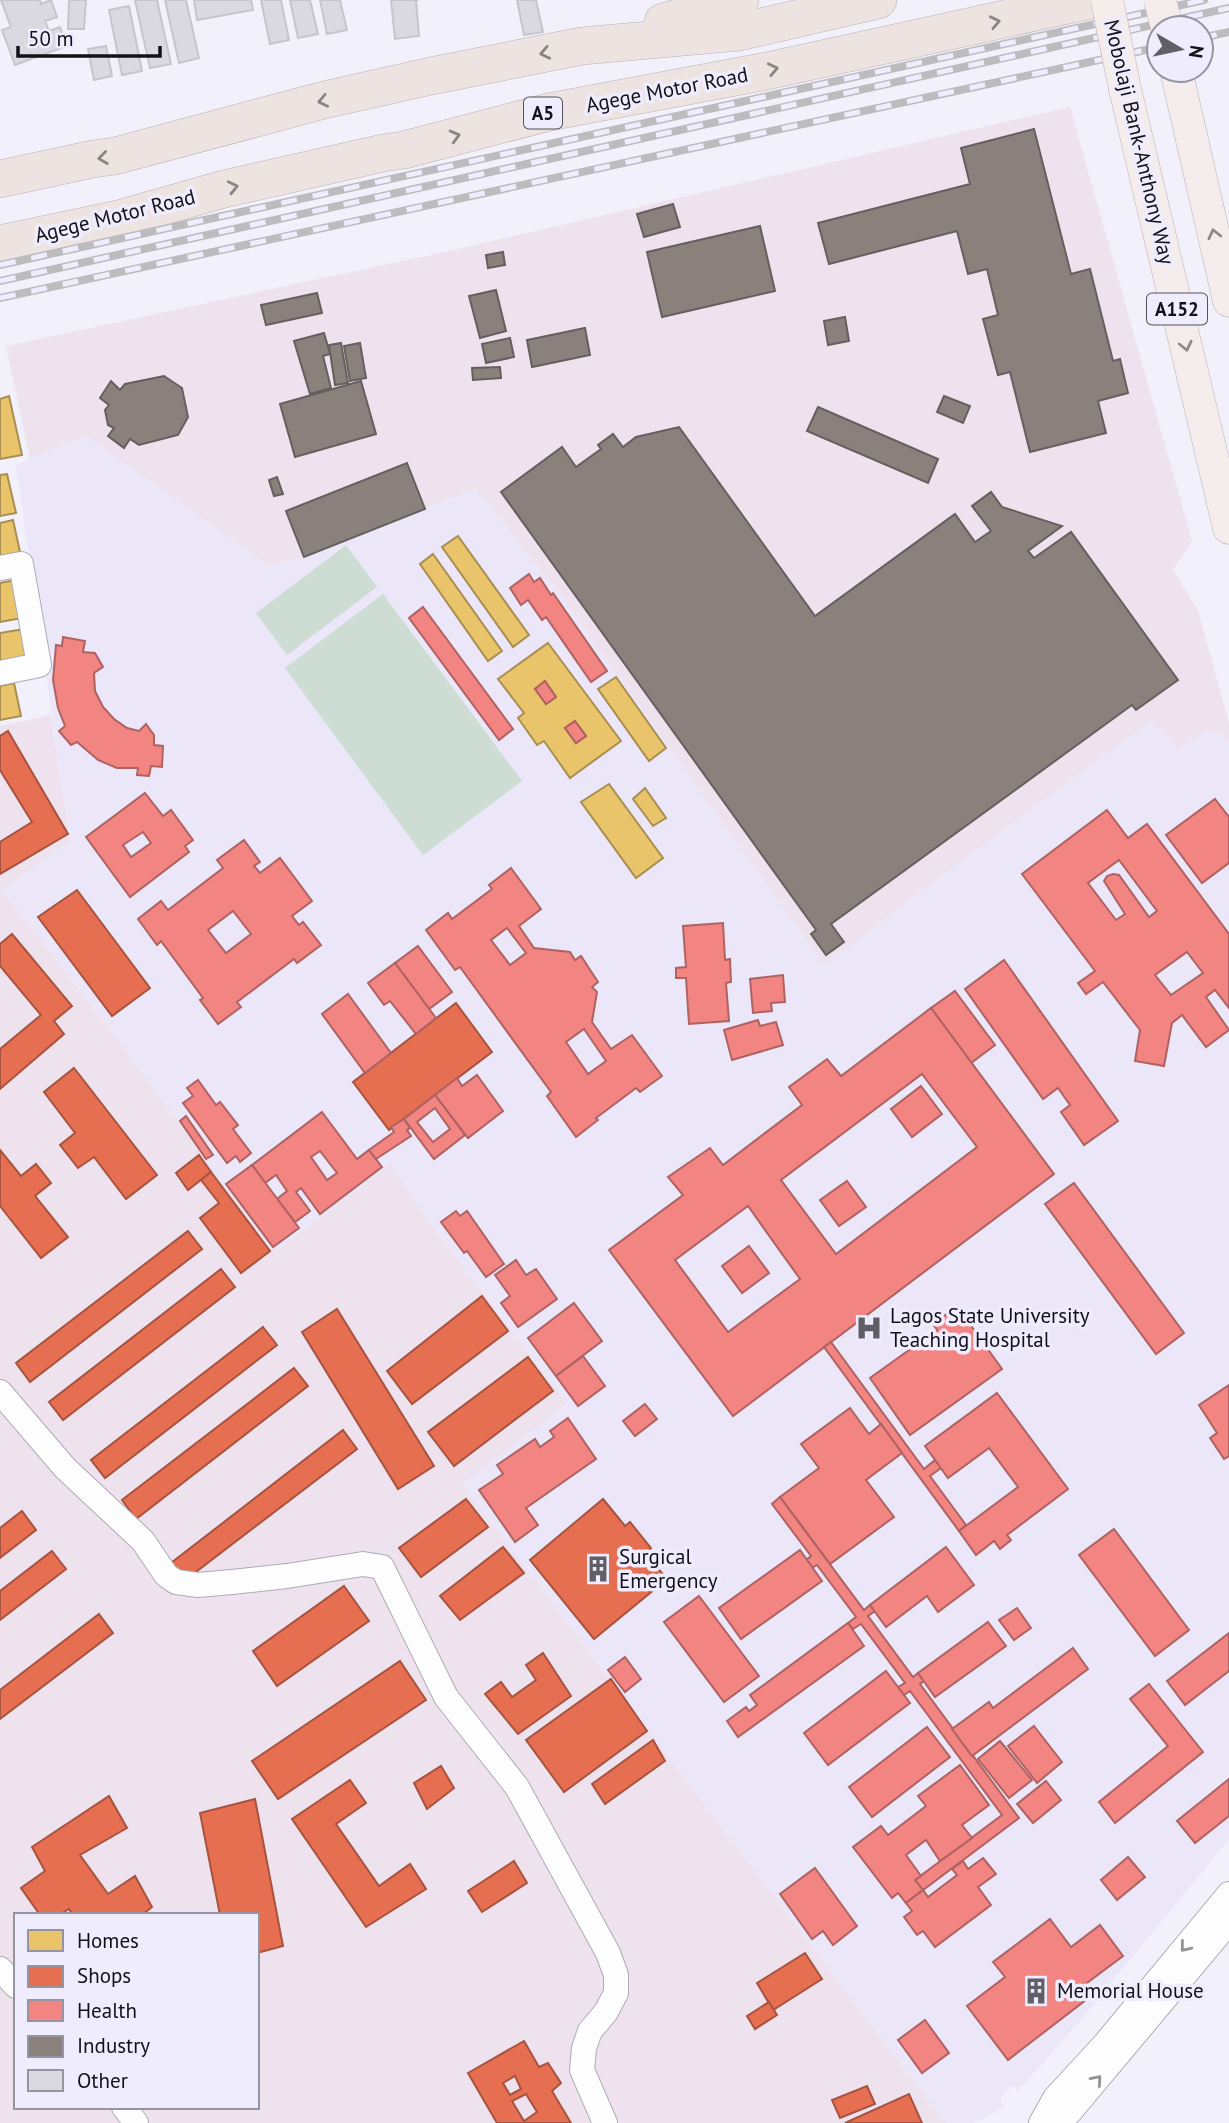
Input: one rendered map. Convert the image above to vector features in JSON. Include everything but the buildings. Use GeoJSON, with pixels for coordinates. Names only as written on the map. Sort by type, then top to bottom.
{"type":"FeatureCollection","features":[{"type":"Feature","properties":{"kind":"highway"},"geometry":{"type":"LineString","coordinates":[[582,46],[740,0]]}},
{"type":"Feature","properties":{"kind":"highway","name":"Agege Motor Road"},"geometry":{"type":"LineString","coordinates":[[0,244],[122,218],[224,189],[404,150],[549,112],[767,71],[1091,0]]}},
{"type":"Feature","properties":{"kind":"highway","name":"Agege Motor Road"},"geometry":{"type":"LineString","coordinates":[[0,179],[115,156],[324,100],[582,46],[739,32],[844,4]]}},
{"type":"Feature","properties":{"kind":"main road","name":"Mobolaji Bank-Anthony Way"},"geometry":{"type":"LineString","coordinates":[[1107,0],[1125,89],[1229,528]]}},
{"type":"Feature","properties":{"kind":"main road","name":"A152"},"geometry":{"type":"LineString","coordinates":[[1180,84],[1229,301]]}},
{"type":"Feature","properties":{"kind":"street"},"geometry":{"type":"LineString","coordinates":[[0,568],[21,564],[39,665],[0,673]]}},
{"type":"Feature","properties":{"kind":"street"},"geometry":{"type":"LineString","coordinates":[[0,1392],[65,1468],[143,1541],[166,1575],[176,1582],[198,1585],[287,1576],[363,1564],[382,1567],[446,1697],[517,1787],[612,1964],[616,1975],[616,1993],[606,2012],[590,2031],[584,2049],[582,2070],[606,2123]]}},
{"type":"Feature","properties":{"kind":"street"},"geometry":{"type":"LineString","coordinates":[[1043,2123],[1055,2098],[1104,2045],[1229,1894]]}},
{"type":"Feature","properties":{"kind":"street"},"geometry":{"type":"LineString","coordinates":[[1043,2123],[1069,2113],[1229,1922]]}},
{"type":"Feature","properties":{"kind":"street"},"geometry":{"type":"LineString","coordinates":[[0,1969],[14,1984]]}},
{"type":"Feature","properties":{"kind":"shaded area"},"geometry":{"type":"Polygon","coordinates":[[[1070,107],[1192,541],[1173,570],[1198,611],[1229,723],[1229,742],[1219,733],[1207,732],[1177,749],[1152,720],[913,897],[825,967],[560,595],[476,489],[304,557],[268,565],[86,436],[30,459],[6,346],[454,250],[1070,107]]]}},
{"type":"Feature","properties":{"kind":"shaded area","name":"Lagos State University Teaching Hospital"},"geometry":{"type":"Polygon","coordinates":[[[86,436],[268,565],[304,557],[476,489],[560,595],[825,967],[913,897],[1152,720],[1177,748],[1207,732],[1219,733],[1229,742],[1229,1839],[1078,2023],[1018,2091],[1013,2085],[999,2099],[1004,2107],[974,2123],[946,2123],[462,1484],[567,1404],[427,1218],[391,1164],[275,1252],[3,889],[70,841],[16,465],[86,436]]]}},
{"type":"Feature","properties":{"kind":"shaded area"},"geometry":{"type":"Polygon","coordinates":[[[346,545],[377,587],[287,655],[256,613],[346,545]]]}},
{"type":"Feature","properties":{"kind":"shaded area"},"geometry":{"type":"Polygon","coordinates":[[[383,594],[522,781],[423,855],[285,668],[383,594]]]}},
{"type":"Feature","properties":{"kind":"shaded area"},"geometry":{"type":"Polygon","coordinates":[[[51,715],[70,841],[3,890],[275,1252],[391,1163],[427,1218],[567,1404],[463,1485],[946,2123],[0,2123],[0,726],[51,715]]]}},
{"type":"Feature","properties":{"kind":"railway"},"geometry":{"type":"LineString","coordinates":[[0,265],[1204,0]]}},
{"type":"Feature","properties":{"kind":"railway"},"geometry":{"type":"LineString","coordinates":[[0,281],[1229,8]]}},
{"type":"Feature","properties":{"kind":"railway"},"geometry":{"type":"LineString","coordinates":[[1215,35],[1229,32]]}},
{"type":"Feature","properties":{"kind":"railway"},"geometry":{"type":"LineString","coordinates":[[0,298],[1145,50]]}},
{"type":"Feature","properties":{"kind":"place","name":"Lagos State University Teaching Hospital"},"geometry":{"type":"Point","coordinates":[869,1328]}},
{"type":"Feature","properties":{"kind":"place","name":"Surgical Emergency"},"geometry":{"type":"Point","coordinates":[598,1569]}},
{"type":"Feature","properties":{"kind":"place","name":"Memorial House"},"geometry":{"type":"Point","coordinates":[1036,1991]}}]}
